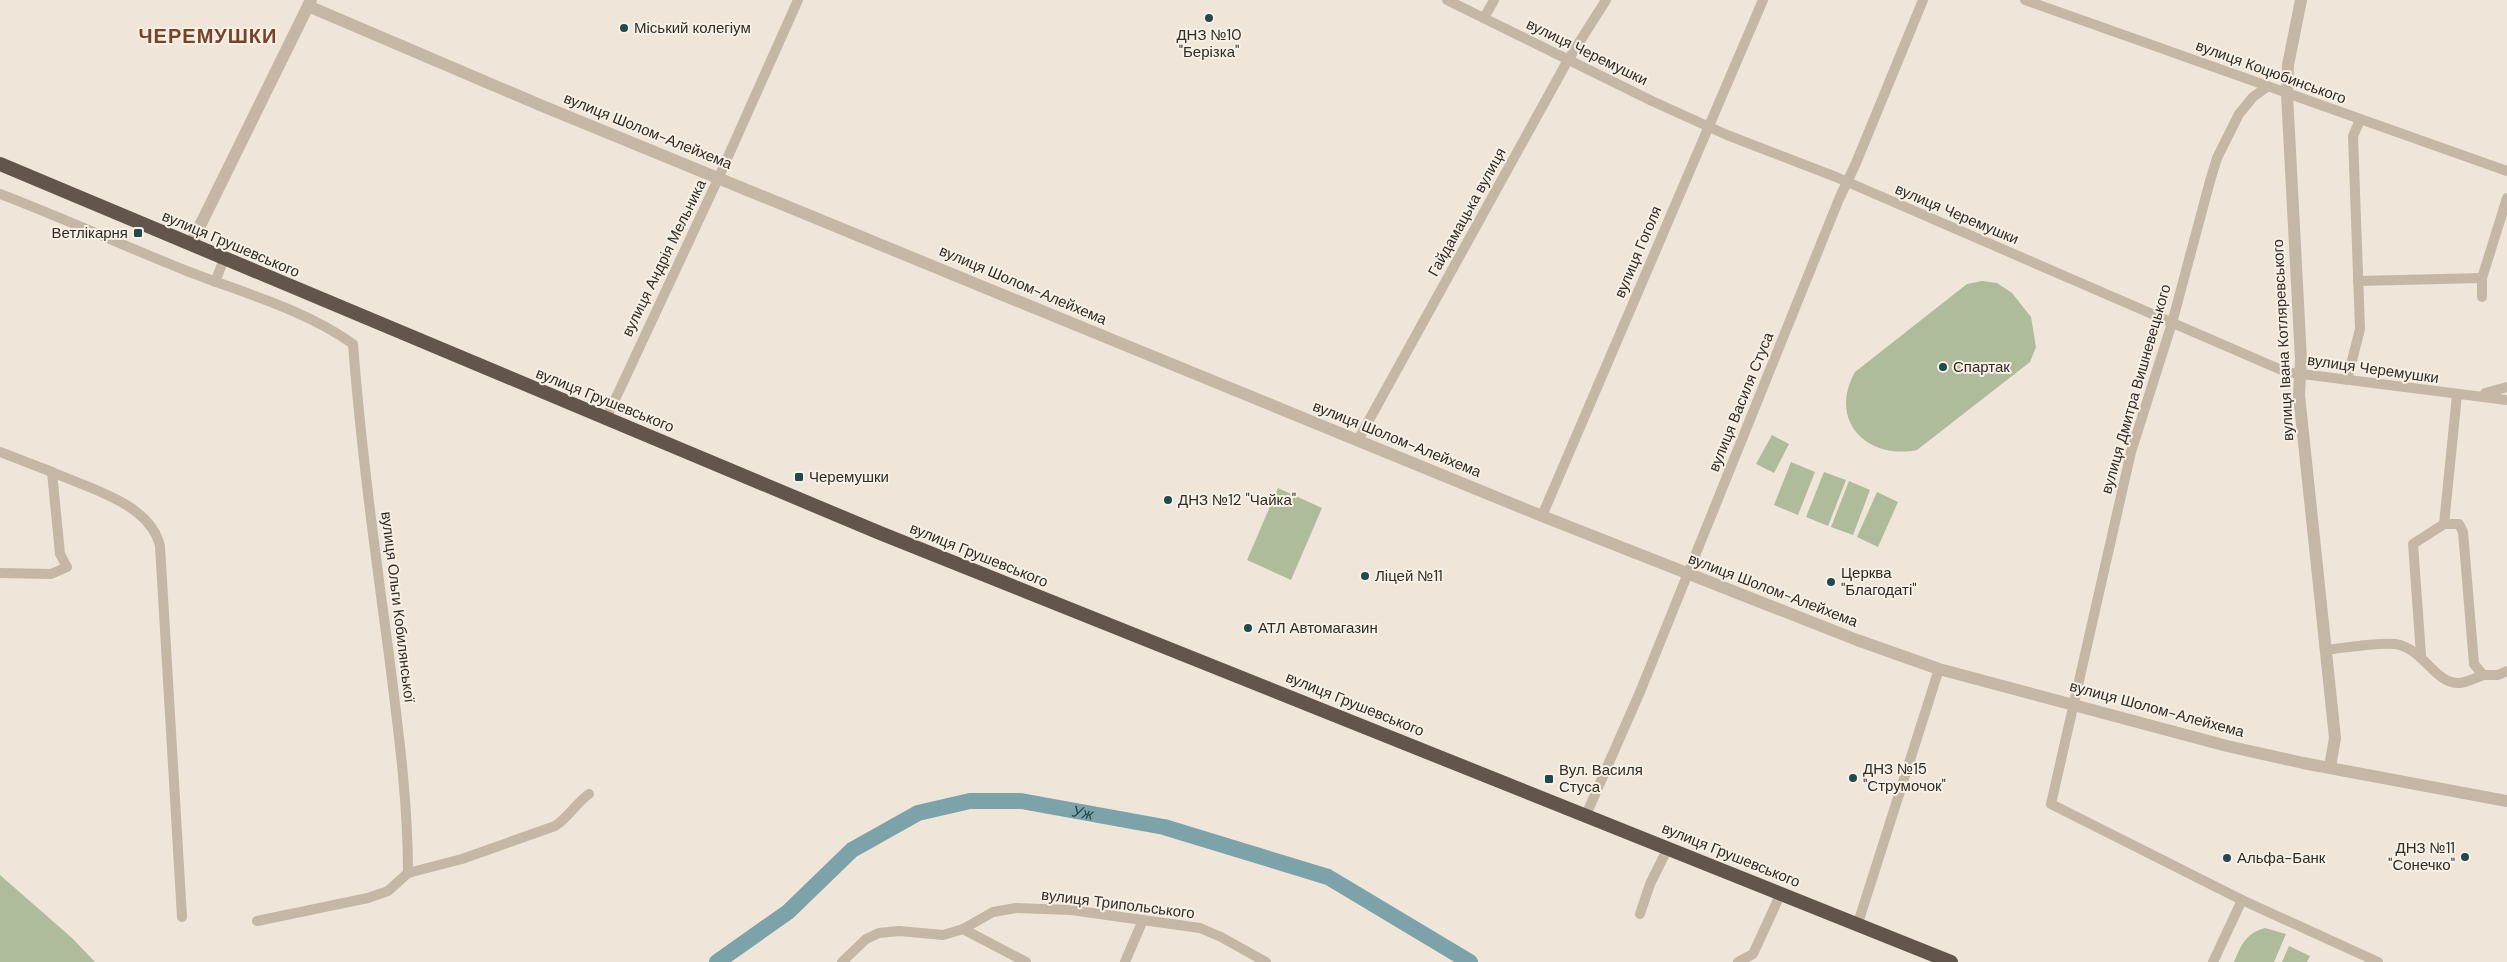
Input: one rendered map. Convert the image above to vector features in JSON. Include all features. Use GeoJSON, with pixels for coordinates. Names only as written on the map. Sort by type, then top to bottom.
{"type":"FeatureCollection","features":[{"type":"Feature","properties":{"kind":"highway","name":"вулиця Грушевського"},"geometry":{"type":"LineString","coordinates":[[0,164],[889,537],[1858,923],[1951,962]]}},
{"type":"Feature","properties":{"kind":"street","name":"вулиця Андрія Мельника"},"geometry":{"type":"LineString","coordinates":[[606,419],[718,179],[798,0]]}},
{"type":"Feature","properties":{"kind":"street","name":"вулиця Черемушки"},"geometry":{"type":"LineString","coordinates":[[1447,0],[1708,126],[1848,182],[2286,372],[2457,396],[2474,395],[2507,387]]}},
{"type":"Feature","properties":{"kind":"street"},"geometry":{"type":"LineString","coordinates":[[1484,18],[1494,0]]}},
{"type":"Feature","properties":{"kind":"street","name":"Гайдамацька вулиця"},"geometry":{"type":"LineString","coordinates":[[1358,440],[1568,60],[1606,0]]}},
{"type":"Feature","properties":{"kind":"street","name":"вулиця Гоголя"},"geometry":{"type":"LineString","coordinates":[[1542,516],[1763,0]]}},
{"type":"Feature","properties":{"kind":"street","name":"вулиця Василя Стуса"},"geometry":{"type":"LineString","coordinates":[[1586,815],[1923,0]]}},
{"type":"Feature","properties":{"kind":"street","name":"вулиця Коцюбинського"},"geometry":{"type":"LineString","coordinates":[[2025,0],[2507,172]]}},
{"type":"Feature","properties":{"kind":"street","name":"вулиця Івана Котляревського"},"geometry":{"type":"LineString","coordinates":[[2301,0],[2288,65],[2287,94],[2301,360],[2299,395],[2334,738],[2330,767]]}},
{"type":"Feature","properties":{"kind":"street","name":"вулиця Шолом-Алейхема"},"geometry":{"type":"LineString","coordinates":[[309,3],[424,56],[718,179],[1542,516],[1687,574],[1939,669],[2227,746],[2507,801]]}},
{"type":"Feature","properties":{"kind":"street"},"geometry":{"type":"LineString","coordinates":[[192,244],[309,3]]}},
{"type":"Feature","properties":{"kind":"street","name":"вулиця Дмитра Вишневецького"},"geometry":{"type":"LineString","coordinates":[[2242,900],[2051,804],[2130,452],[2172,323],[2217,158],[2239,114],[2253,97],[2267,87]]}},
{"type":"Feature","properties":{"kind":"street"},"geometry":{"type":"LineString","coordinates":[[2346,380],[2360,329],[2353,136],[2360,120]]}},
{"type":"Feature","properties":{"kind":"street"},"geometry":{"type":"LineString","coordinates":[[0,194],[52,213],[215,282],[224,259]]}},
{"type":"Feature","properties":{"kind":"street"},"geometry":{"type":"LineString","coordinates":[[2482,297],[2482,278],[2507,198]]}},
{"type":"Feature","properties":{"kind":"street"},"geometry":{"type":"LineString","coordinates":[[2358,281],[2482,278]]}},
{"type":"Feature","properties":{"kind":"street","name":"вулиця Ольги Кобилянської"},"geometry":{"type":"LineString","coordinates":[[215,282],[321,322],[353,344],[358,400],[398,728],[408,834],[408,873]]}},
{"type":"Feature","properties":{"kind":"street","name":"вулиця Черемушки"},"geometry":{"type":"LineString","coordinates":[[2474,395],[2507,400]]}},
{"type":"Feature","properties":{"kind":"street"},"geometry":{"type":"LineString","coordinates":[[2444,524],[2457,396]]}},
{"type":"Feature","properties":{"kind":"street"},"geometry":{"type":"LineString","coordinates":[[0,452],[52,472],[131,507],[146,518],[158,535],[161,556],[182,917]]}},
{"type":"Feature","properties":{"kind":"street"},"geometry":{"type":"LineString","coordinates":[[0,572],[50,574],[67,567],[60,554],[52,472]]}},
{"type":"Feature","properties":{"kind":"street"},"geometry":{"type":"LineString","coordinates":[[2421,655],[2413,544],[2444,524],[2459,524],[2463,532],[2474,664],[2483,676]]}},
{"type":"Feature","properties":{"kind":"street"},"geometry":{"type":"LineString","coordinates":[[2326,650],[2394,644],[2421,655],[2440,676],[2460,683],[2483,676],[2498,675],[2507,671]]}},
{"type":"Feature","properties":{"kind":"street"},"geometry":{"type":"LineString","coordinates":[[1858,923],[1939,669]]}},
{"type":"Feature","properties":{"kind":"street"},"geometry":{"type":"LineString","coordinates":[[257,922],[368,898],[388,890],[408,873],[462,859],[554,826],[562,822],[582,799],[589,794]]}},
{"type":"Feature","properties":{"kind":"street"},"geometry":{"type":"LineString","coordinates":[[1640,914],[1650,884],[1668,848]]}},
{"type":"Feature","properties":{"kind":"street"},"geometry":{"type":"LineString","coordinates":[[1738,962],[1753,954],[1781,893]]}},
{"type":"Feature","properties":{"kind":"street"},"geometry":{"type":"LineString","coordinates":[[2213,962],[2242,900],[2367,960],[2378,962]]}},
{"type":"Feature","properties":{"kind":"street","name":"вулиця Трипольського"},"geometry":{"type":"LineString","coordinates":[[963,930],[993,912],[1016,908],[1071,910],[1200,928],[1221,937],[1266,962]]}},
{"type":"Feature","properties":{"kind":"street"},"geometry":{"type":"LineString","coordinates":[[1125,962],[1142,920]]}},
{"type":"Feature","properties":{"kind":"street"},"geometry":{"type":"LineString","coordinates":[[842,962],[866,939],[880,933],[899,930],[943,935],[963,930],[1026,962]]}},
{"type":"Feature","properties":{"kind":"green space","name":"Спартак"},"geometry":{"type":"Polygon","coordinates":[[[1982,281],[1997,283],[2012,293],[2031,317],[2036,347],[2030,362],[1917,450],[1899,451],[1882,449],[1868,442],[1857,433],[1849,420],[1846,406],[1848,390],[1855,372],[1967,284],[1982,281]]]}},
{"type":"Feature","properties":{"kind":"green space"},"geometry":{"type":"Polygon","coordinates":[[[1772,435],[1789,444],[1774,473],[1756,464],[1772,435]]]}},
{"type":"Feature","properties":{"kind":"green space"},"geometry":{"type":"Polygon","coordinates":[[[1791,462],[1815,472],[1798,515],[1774,505],[1791,462]]]}},
{"type":"Feature","properties":{"kind":"green space"},"geometry":{"type":"Polygon","coordinates":[[[1824,472],[1846,480],[1828,526],[1806,517],[1824,472]]]}},
{"type":"Feature","properties":{"kind":"green space"},"geometry":{"type":"Polygon","coordinates":[[[1849,481],[1870,490],[1853,535],[1831,527],[1849,481]]]}},
{"type":"Feature","properties":{"kind":"green space"},"geometry":{"type":"Polygon","coordinates":[[[1278,488],[1322,508],[1291,580],[1247,560],[1278,488]]]}},
{"type":"Feature","properties":{"kind":"green space"},"geometry":{"type":"Polygon","coordinates":[[[1877,492],[1898,502],[1878,547],[1857,537],[1877,492]]]}},
{"type":"Feature","properties":{"kind":"green space"},"geometry":{"type":"Polygon","coordinates":[[[0,875],[72,938],[95,962],[0,962],[0,875]]]}},
{"type":"Feature","properties":{"kind":"green space"},"geometry":{"type":"Polygon","coordinates":[[[2265,928],[2286,934],[2274,962],[2234,962],[2245,940],[2258,930],[2265,928]]]}},
{"type":"Feature","properties":{"kind":"green space"},"geometry":{"type":"Polygon","coordinates":[[[2289,946],[2310,956],[2307,962],[2282,962],[2289,946]]]}},
{"type":"Feature","properties":{"kind":"waterway","name":"Уж"},"geometry":{"type":"LineString","coordinates":[[717,962],[788,912],[852,850],[918,813],[970,801],[1021,801],[1164,827],[1328,877],[1470,962]]}},
{"type":"Feature","properties":{"kind":"place","name":"ДНЗ №10 \"Берізка\""},"geometry":{"type":"Point","coordinates":[1209,18]}},
{"type":"Feature","properties":{"kind":"place","name":"Міський колегіум"},"geometry":{"type":"Point","coordinates":[624,28]}},
{"type":"Feature","properties":{"kind":"place","name":"Ветлікарня"},"geometry":{"type":"Point","coordinates":[138,233]}},
{"type":"Feature","properties":{"kind":"place","name":"Спартак"},"geometry":{"type":"Point","coordinates":[1943,367]}},
{"type":"Feature","properties":{"kind":"place","name":"Черемушки"},"geometry":{"type":"Point","coordinates":[799,477]}},
{"type":"Feature","properties":{"kind":"place","name":"ДНЗ №12 \"Чайка\""},"geometry":{"type":"Point","coordinates":[1168,500]}},
{"type":"Feature","properties":{"kind":"place","name":"Ліцей №11"},"geometry":{"type":"Point","coordinates":[1365,576]}},
{"type":"Feature","properties":{"kind":"place","name":"Церква \"Благодаті\""},"geometry":{"type":"Point","coordinates":[1831,582]}},
{"type":"Feature","properties":{"kind":"place","name":"АТЛ Автомагазин"},"geometry":{"type":"Point","coordinates":[1248,628]}},
{"type":"Feature","properties":{"kind":"place","name":"ДНЗ №15 \"Струмочок\""},"geometry":{"type":"Point","coordinates":[1853,778]}},
{"type":"Feature","properties":{"kind":"place","name":"Вул. Василя Стуса"},"geometry":{"type":"Point","coordinates":[1549,779]}},
{"type":"Feature","properties":{"kind":"place","name":"ДНЗ №11 \"Сонечко\""},"geometry":{"type":"Point","coordinates":[2465,857]}},
{"type":"Feature","properties":{"kind":"place","name":"Альфа-Банк"},"geometry":{"type":"Point","coordinates":[2227,858]}},
{"type":"Feature","properties":{"kind":"district","name":"ЧЕРЕМУШКИ"},"geometry":{"type":"Point","coordinates":[208,36]}}]}
